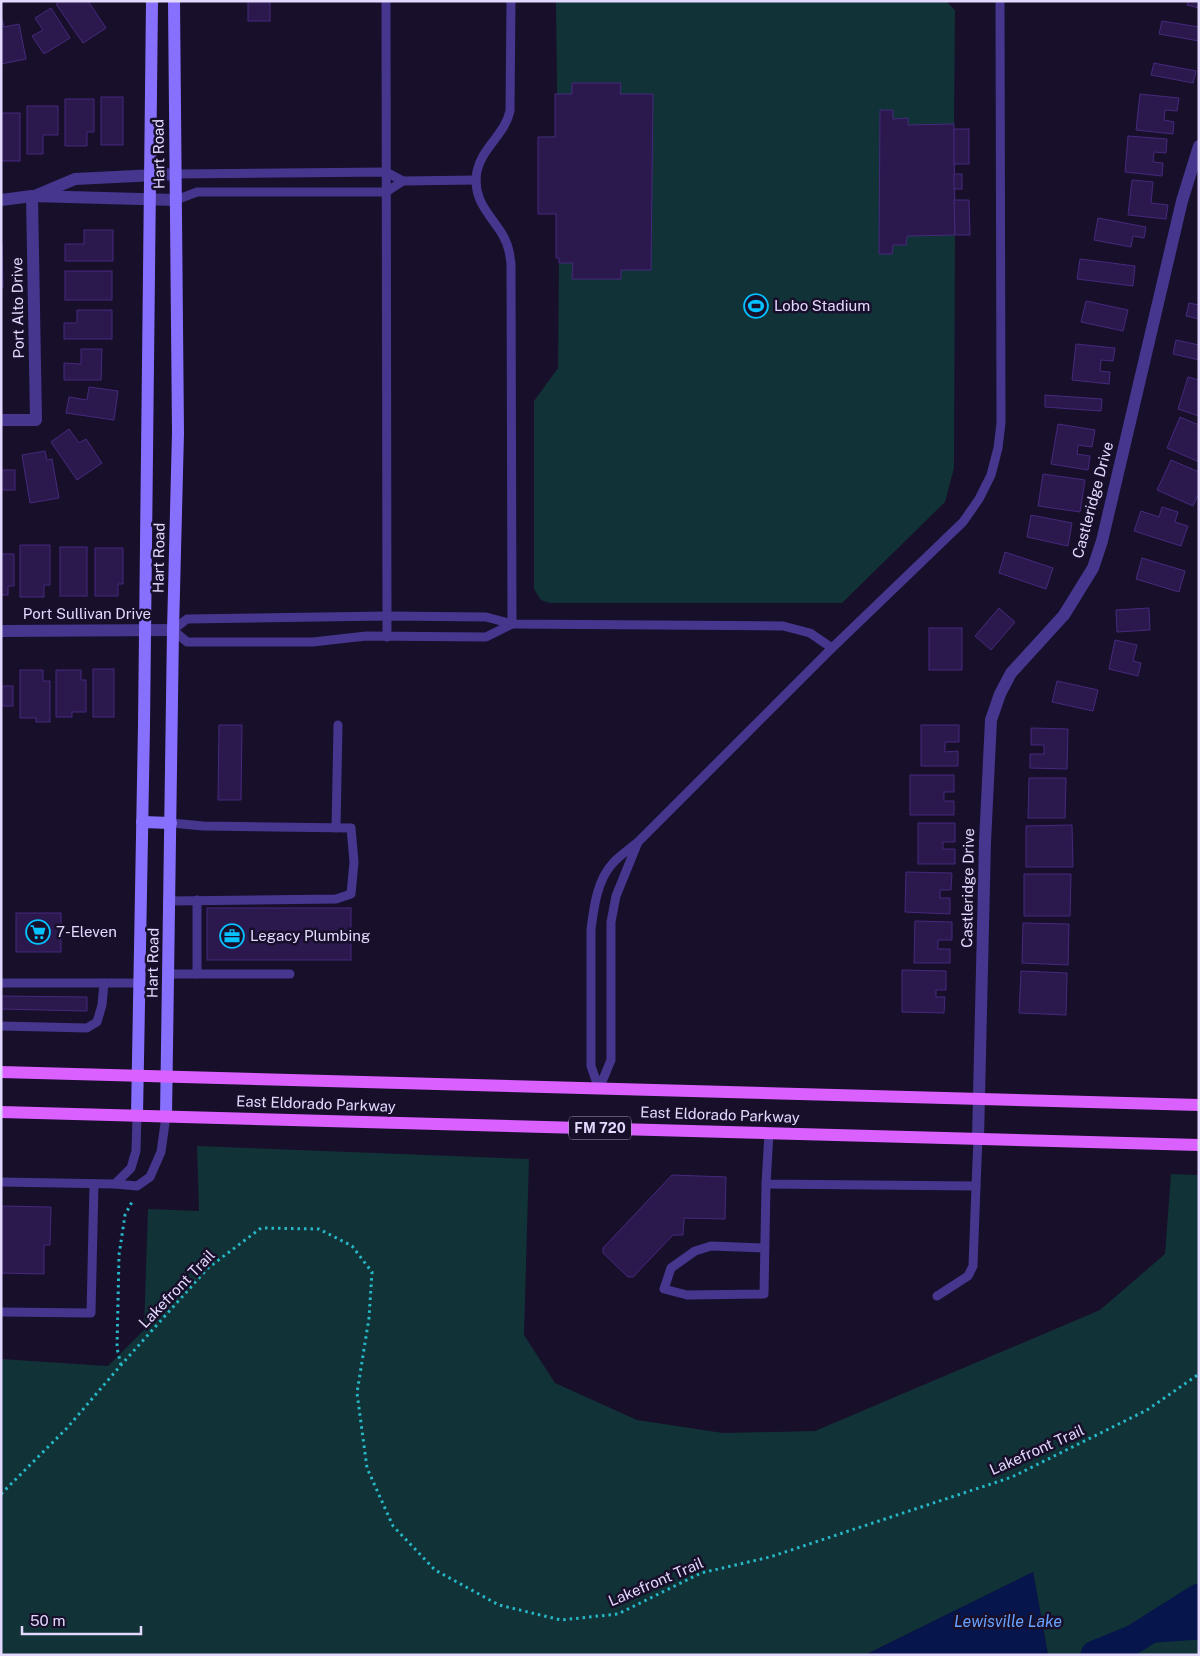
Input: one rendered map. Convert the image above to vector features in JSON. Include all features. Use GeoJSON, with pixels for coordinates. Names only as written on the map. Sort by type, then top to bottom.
{"type":"FeatureCollection","features":[{"type":"Feature","properties":{"kind":"main road","name":"East Eldorado Parkway"},"geometry":{"type":"LineString","coordinates":[[1,1072],[1199,1105]]}},
{"type":"Feature","properties":{"kind":"main road","name":"East Eldorado Parkway"},"geometry":{"type":"LineString","coordinates":[[1,1112],[1199,1145]]}},
{"type":"Feature","properties":{"kind":"street","name":"Hart Road"},"geometry":{"type":"LineString","coordinates":[[137,1115],[136,1076],[149,345],[152,1]]}},
{"type":"Feature","properties":{"kind":"street","name":"Hart Road"},"geometry":{"type":"LineString","coordinates":[[166,1116],[173,630],[178,433],[174,1]]}},
{"type":"Feature","properties":{"kind":"street","name":"Castleridge Drive"},"geometry":{"type":"LineString","coordinates":[[978,1138],[985,842],[991,720],[999,696],[1011,673],[1064,615],[1093,568],[1102,541],[1182,201],[1199,146]]}},
{"type":"Feature","properties":{"kind":"street"},"geometry":{"type":"LineString","coordinates":[[32,196],[75,179],[176,174]]}},
{"type":"Feature","properties":{"kind":"street"},"geometry":{"type":"LineString","coordinates":[[1,200],[32,196],[176,200]]}},
{"type":"Feature","properties":{"kind":"street","name":"Port Alto Drive"},"geometry":{"type":"LineString","coordinates":[[1,420],[36,420],[32,196]]}},
{"type":"Feature","properties":{"kind":"street","name":"Port Sullivan Drive"},"geometry":{"type":"LineString","coordinates":[[1,631],[173,630]]}},
{"type":"Feature","properties":{"kind":"street"},"geometry":{"type":"LineString","coordinates":[[142,822],[171,822]]}},
{"type":"Feature","properties":{"kind":"lane"},"geometry":{"type":"LineString","coordinates":[[386,1],[387,637]]}},
{"type":"Feature","properties":{"kind":"lane"},"geometry":{"type":"LineString","coordinates":[[511,1],[510,111],[506,125],[479,164],[476,180],[482,205],[504,238],[509,250],[511,263],[512,624]]}},
{"type":"Feature","properties":{"kind":"lane"},"geometry":{"type":"LineString","coordinates":[[599,1089],[591,1066],[591,929],[594,909],[605,875],[613,863],[638,842],[832,648],[963,522],[979,499],[995,462],[1001,423],[1000,1]]}},
{"type":"Feature","properties":{"kind":"lane"},"geometry":{"type":"LineString","coordinates":[[176,174],[386,172],[403,181],[476,180]]}},
{"type":"Feature","properties":{"kind":"lane"},"geometry":{"type":"LineString","coordinates":[[176,200],[197,192],[386,192],[403,181]]}},
{"type":"Feature","properties":{"kind":"lane"},"geometry":{"type":"LineString","coordinates":[[512,624],[486,637],[366,636],[313,642],[187,642],[173,630],[187,619],[486,616],[512,624],[783,626],[810,633],[832,648]]}},
{"type":"Feature","properties":{"kind":"lane"},"geometry":{"type":"LineString","coordinates":[[336,828],[338,725]]}},
{"type":"Feature","properties":{"kind":"lane"},"geometry":{"type":"LineString","coordinates":[[170,901],[336,899],[351,894],[354,862],[351,828],[203,826],[171,822]]}},
{"type":"Feature","properties":{"kind":"lane"},"geometry":{"type":"LineString","coordinates":[[599,1089],[611,1060],[611,922],[616,896],[638,842]]}},
{"type":"Feature","properties":{"kind":"lane"},"geometry":{"type":"LineString","coordinates":[[197,974],[198,900]]}},
{"type":"Feature","properties":{"kind":"lane"},"geometry":{"type":"LineString","coordinates":[[169,974],[290,974]]}},
{"type":"Feature","properties":{"kind":"lane"},"geometry":{"type":"LineString","coordinates":[[1,983],[138,983]]}},
{"type":"Feature","properties":{"kind":"lane"},"geometry":{"type":"LineString","coordinates":[[1,1026],[87,1028],[97,1022],[102,1005],[104,983]]}},
{"type":"Feature","properties":{"kind":"lane"},"geometry":{"type":"LineString","coordinates":[[115,1184],[131,1168],[136,1151],[137,1115]]}},
{"type":"Feature","properties":{"kind":"lane"},"geometry":{"type":"LineString","coordinates":[[1,1182],[137,1186],[150,1177],[161,1152],[166,1116]]}},
{"type":"Feature","properties":{"kind":"lane"},"geometry":{"type":"LineString","coordinates":[[765,1248],[711,1246],[695,1251],[671,1268],[664,1288],[687,1295],[764,1294],[769,1133]]}},
{"type":"Feature","properties":{"kind":"lane"},"geometry":{"type":"LineString","coordinates":[[936,1296],[968,1276],[973,1266],[978,1138]]}},
{"type":"Feature","properties":{"kind":"lane"},"geometry":{"type":"LineString","coordinates":[[1,1312],[91,1313],[94,1184]]}},
{"type":"Feature","properties":{"kind":"lane"},"geometry":{"type":"LineString","coordinates":[[766,1184],[976,1186]]}},
{"type":"Feature","properties":{"kind":"path"},"geometry":{"type":"LineString","coordinates":[[121,1365],[117,1348],[119,1255],[125,1215],[133,1200]]}},
{"type":"Feature","properties":{"kind":"path","name":"Lakefront Trail"},"geometry":{"type":"LineString","coordinates":[[1,1494],[67,1428],[208,1268],[261,1228],[319,1229],[352,1246],[372,1272],[369,1318],[356,1393],[367,1468],[393,1526],[435,1570],[499,1605],[560,1620],[618,1614],[701,1573],[770,1557],[1012,1477],[1147,1410],[1199,1374]]}},
{"type":"Feature","properties":{"kind":"green space","name":"Lobo Stadium"},"geometry":{"type":"Polygon","coordinates":[[[556,1],[946,1],[955,10],[954,129],[969,129],[969,164],[954,164],[954,174],[962,174],[962,189],[954,189],[955,200],[969,200],[970,235],[955,235],[954,468],[945,502],[842,603],[550,603],[541,600],[534,589],[534,401],[558,368],[559,258],[556,258],[556,214],[538,214],[538,137],[555,136],[555,94],[557,94],[556,1]]]}},
{"type":"Feature","properties":{"kind":"green space"},"geometry":{"type":"Polygon","coordinates":[[[197,1146],[529,1159],[524,1335],[555,1383],[637,1420],[723,1433],[815,1431],[1100,1310],[1165,1254],[1171,1174],[1199,1175],[1199,1655],[1048,1655],[1033,1572],[865,1655],[1,1655],[1,1359],[108,1366],[144,1330],[148,1209],[199,1211],[197,1146]]]}},
{"type":"Feature","properties":{"kind":"water","name":"Lewisville Lake"},"geometry":{"type":"Polygon","coordinates":[[[1033,1572],[1048,1655],[865,1655],[1033,1572]]]}},
{"type":"Feature","properties":{"kind":"building"},"geometry":{"type":"Polygon","coordinates":[[[61,1],[88,1],[106,28],[83,43],[56,4],[61,1]]]}},
{"type":"Feature","properties":{"kind":"building"},"geometry":{"type":"Polygon","coordinates":[[[248,1],[270,1],[270,21],[248,21],[248,1]]]}},
{"type":"Feature","properties":{"kind":"building"},"geometry":{"type":"Polygon","coordinates":[[[1188,1],[1199,1],[1199,8],[1187,5],[1188,1]]]}},
{"type":"Feature","properties":{"kind":"building"},"geometry":{"type":"Polygon","coordinates":[[[51,8],[70,38],[44,54],[32,36],[43,30],[35,18],[51,8]]]}},
{"type":"Feature","properties":{"kind":"building"},"geometry":{"type":"Polygon","coordinates":[[[1,15],[4,27],[19,24],[26,59],[1,64],[1,15]]]}},
{"type":"Feature","properties":{"kind":"building"},"geometry":{"type":"Polygon","coordinates":[[[1162,21],[1199,27],[1199,41],[1159,34],[1162,21]]]}},
{"type":"Feature","properties":{"kind":"building"},"geometry":{"type":"Polygon","coordinates":[[[1154,63],[1196,71],[1193,83],[1151,75],[1154,63]]]}},
{"type":"Feature","properties":{"kind":"building"},"geometry":{"type":"Polygon","coordinates":[[[572,83],[621,83],[620,94],[653,94],[651,270],[621,270],[621,279],[572,279],[573,263],[559,263],[559,258],[556,258],[556,214],[538,214],[538,137],[555,137],[555,94],[572,94],[572,83]]]}},
{"type":"Feature","properties":{"kind":"building"},"geometry":{"type":"Polygon","coordinates":[[[1140,94],[1179,98],[1177,111],[1165,110],[1164,120],[1174,122],[1173,134],[1136,130],[1140,94]]]}},
{"type":"Feature","properties":{"kind":"building"},"geometry":{"type":"Polygon","coordinates":[[[101,97],[123,97],[123,145],[101,145],[101,97]]]}},
{"type":"Feature","properties":{"kind":"building"},"geometry":{"type":"Polygon","coordinates":[[[65,99],[94,99],[94,132],[87,132],[87,146],[65,146],[65,99]]]}},
{"type":"Feature","properties":{"kind":"building"},"geometry":{"type":"Polygon","coordinates":[[[27,106],[58,106],[58,135],[43,135],[43,154],[27,154],[27,106]]]}},
{"type":"Feature","properties":{"kind":"building"},"geometry":{"type":"Polygon","coordinates":[[[880,110],[893,110],[893,119],[908,118],[908,125],[954,124],[955,235],[907,236],[906,245],[893,245],[892,254],[879,254],[880,110]]]}},
{"type":"Feature","properties":{"kind":"building"},"geometry":{"type":"Polygon","coordinates":[[[1,113],[20,113],[20,161],[1,161],[1,113]]]}},
{"type":"Feature","properties":{"kind":"building"},"geometry":{"type":"Polygon","coordinates":[[[954,129],[969,129],[969,164],[954,164],[954,129]]]}},
{"type":"Feature","properties":{"kind":"building"},"geometry":{"type":"Polygon","coordinates":[[[1128,136],[1167,139],[1166,153],[1154,152],[1153,162],[1163,163],[1162,176],[1125,172],[1128,136]]]}},
{"type":"Feature","properties":{"kind":"building"},"geometry":{"type":"Polygon","coordinates":[[[954,174],[962,174],[962,189],[954,189],[954,174]]]}},
{"type":"Feature","properties":{"kind":"building"},"geometry":{"type":"Polygon","coordinates":[[[1132,180],[1153,182],[1151,203],[1168,205],[1166,219],[1128,215],[1132,180]]]}},
{"type":"Feature","properties":{"kind":"building"},"geometry":{"type":"Polygon","coordinates":[[[954,200],[969,200],[970,235],[955,235],[954,200]]]}},
{"type":"Feature","properties":{"kind":"building"},"geometry":{"type":"Polygon","coordinates":[[[1098,218],[1146,227],[1144,238],[1133,236],[1131,247],[1094,240],[1098,218]]]}},
{"type":"Feature","properties":{"kind":"building"},"geometry":{"type":"Polygon","coordinates":[[[84,230],[113,230],[113,261],[65,261],[65,244],[84,244],[84,230]]]}},
{"type":"Feature","properties":{"kind":"building"},"geometry":{"type":"Polygon","coordinates":[[[1,242],[3,288],[1,289],[1,242]]]}},
{"type":"Feature","properties":{"kind":"building"},"geometry":{"type":"Polygon","coordinates":[[[1080,259],[1135,266],[1133,286],[1077,279],[1080,259]]]}},
{"type":"Feature","properties":{"kind":"building"},"geometry":{"type":"Polygon","coordinates":[[[65,271],[112,271],[112,300],[65,300],[65,271]]]}},
{"type":"Feature","properties":{"kind":"building"},"geometry":{"type":"Polygon","coordinates":[[[1086,301],[1128,310],[1123,331],[1081,322],[1086,301]]]}},
{"type":"Feature","properties":{"kind":"building"},"geometry":{"type":"Polygon","coordinates":[[[1189,303],[1199,305],[1199,319],[1186,316],[1189,303]]]}},
{"type":"Feature","properties":{"kind":"building"},"geometry":{"type":"Polygon","coordinates":[[[77,310],[112,310],[112,339],[64,339],[64,323],[77,323],[77,310]]]}},
{"type":"Feature","properties":{"kind":"building"},"geometry":{"type":"Polygon","coordinates":[[[1176,340],[1199,345],[1199,360],[1173,354],[1176,340]]]}},
{"type":"Feature","properties":{"kind":"building"},"geometry":{"type":"Polygon","coordinates":[[[1076,344],[1115,348],[1113,361],[1101,360],[1100,371],[1110,372],[1109,384],[1072,380],[1076,344]]]}},
{"type":"Feature","properties":{"kind":"building"},"geometry":{"type":"Polygon","coordinates":[[[81,349],[102,349],[101,380],[64,380],[64,363],[81,364],[81,349]]]}},
{"type":"Feature","properties":{"kind":"building"},"geometry":{"type":"Polygon","coordinates":[[[1188,377],[1199,380],[1199,416],[1178,409],[1188,377]]]}},
{"type":"Feature","properties":{"kind":"building"},"geometry":{"type":"Polygon","coordinates":[[[89,387],[118,391],[114,420],[66,413],[69,397],[87,400],[89,387]]]}},
{"type":"Feature","properties":{"kind":"building"},"geometry":{"type":"Polygon","coordinates":[[[1045,395],[1102,399],[1101,411],[1045,407],[1045,395]]]}},
{"type":"Feature","properties":{"kind":"building"},"geometry":{"type":"Polygon","coordinates":[[[1180,417],[1199,425],[1199,462],[1167,448],[1180,417]]]}},
{"type":"Feature","properties":{"kind":"building"},"geometry":{"type":"Polygon","coordinates":[[[1058,424],[1095,430],[1092,447],[1078,445],[1077,454],[1090,456],[1088,470],[1051,464],[1058,424]]]}},
{"type":"Feature","properties":{"kind":"building"},"geometry":{"type":"Polygon","coordinates":[[[69,429],[79,443],[86,439],[102,463],[77,480],[51,442],[69,429]]]}},
{"type":"Feature","properties":{"kind":"building"},"geometry":{"type":"Polygon","coordinates":[[[45,451],[47,460],[52,459],[59,498],[30,503],[22,455],[45,451]]]}},
{"type":"Feature","properties":{"kind":"building"},"geometry":{"type":"Polygon","coordinates":[[[1171,460],[1199,472],[1199,493],[1193,506],[1157,490],[1171,460]]]}},
{"type":"Feature","properties":{"kind":"building"},"geometry":{"type":"Polygon","coordinates":[[[1,470],[15,470],[15,490],[1,490],[1,470]]]}},
{"type":"Feature","properties":{"kind":"building"},"geometry":{"type":"Polygon","coordinates":[[[1043,474],[1085,480],[1080,512],[1038,506],[1043,474]]]}},
{"type":"Feature","properties":{"kind":"building"},"geometry":{"type":"Polygon","coordinates":[[[1162,507],[1178,512],[1175,522],[1188,526],[1181,546],[1134,531],[1141,511],[1159,517],[1162,507]]]}},
{"type":"Feature","properties":{"kind":"building"},"geometry":{"type":"Polygon","coordinates":[[[1031,515],[1072,523],[1068,546],[1027,537],[1031,515]]]}},
{"type":"Feature","properties":{"kind":"building"},"geometry":{"type":"Polygon","coordinates":[[[20,545],[50,545],[50,585],[44,585],[44,597],[20,597],[20,545]]]}},
{"type":"Feature","properties":{"kind":"building"},"geometry":{"type":"Polygon","coordinates":[[[60,547],[87,547],[87,596],[60,596],[60,547]]]}},
{"type":"Feature","properties":{"kind":"building"},"geometry":{"type":"Polygon","coordinates":[[[95,548],[123,548],[123,584],[118,584],[118,596],[95,596],[95,548]]]}},
{"type":"Feature","properties":{"kind":"building"},"geometry":{"type":"Polygon","coordinates":[[[1005,552],[1053,568],[1046,589],[999,573],[1005,552]]]}},
{"type":"Feature","properties":{"kind":"building"},"geometry":{"type":"Polygon","coordinates":[[[1,554],[14,554],[14,586],[8,586],[8,595],[1,595],[1,554]]]}},
{"type":"Feature","properties":{"kind":"building"},"geometry":{"type":"Polygon","coordinates":[[[1142,558],[1185,571],[1179,592],[1136,579],[1142,558]]]}},
{"type":"Feature","properties":{"kind":"building"},"geometry":{"type":"Polygon","coordinates":[[[999,608],[1015,622],[991,650],[975,636],[999,608]]]}},
{"type":"Feature","properties":{"kind":"building"},"geometry":{"type":"Polygon","coordinates":[[[1149,608],[1150,630],[1117,632],[1116,610],[1149,608]]]}},
{"type":"Feature","properties":{"kind":"building"},"geometry":{"type":"Polygon","coordinates":[[[929,628],[962,628],[962,670],[929,670],[929,628]]]}},
{"type":"Feature","properties":{"kind":"building"},"geometry":{"type":"Polygon","coordinates":[[[1115,640],[1137,645],[1133,661],[1141,663],[1138,676],[1109,669],[1115,640]]]}},
{"type":"Feature","properties":{"kind":"building"},"geometry":{"type":"Polygon","coordinates":[[[93,669],[114,669],[114,717],[93,717],[93,669]]]}},
{"type":"Feature","properties":{"kind":"building"},"geometry":{"type":"Polygon","coordinates":[[[20,670],[43,670],[43,681],[50,681],[50,722],[36,722],[36,718],[20,718],[20,670]]]}},
{"type":"Feature","properties":{"kind":"building"},"geometry":{"type":"Polygon","coordinates":[[[56,670],[81,670],[81,680],[86,680],[86,712],[72,712],[72,717],[56,717],[56,670]]]}},
{"type":"Feature","properties":{"kind":"building"},"geometry":{"type":"Polygon","coordinates":[[[1057,681],[1098,690],[1093,711],[1052,702],[1057,681]]]}},
{"type":"Feature","properties":{"kind":"building"},"geometry":{"type":"Polygon","coordinates":[[[1,686],[13,686],[13,706],[1,706],[1,686]]]}},
{"type":"Feature","properties":{"kind":"building"},"geometry":{"type":"Polygon","coordinates":[[[219,725],[242,725],[241,800],[218,800],[219,725]]]}},
{"type":"Feature","properties":{"kind":"building"},"geometry":{"type":"Polygon","coordinates":[[[921,725],[959,725],[959,742],[945,742],[945,752],[958,751],[958,766],[921,766],[921,725]]]}},
{"type":"Feature","properties":{"kind":"building"},"geometry":{"type":"Polygon","coordinates":[[[1031,728],[1068,729],[1067,769],[1030,768],[1030,754],[1044,754],[1044,745],[1031,745],[1031,728]]]}},
{"type":"Feature","properties":{"kind":"building"},"geometry":{"type":"Polygon","coordinates":[[[910,775],[954,775],[954,792],[944,792],[944,801],[954,801],[954,815],[910,815],[910,775]]]}},
{"type":"Feature","properties":{"kind":"building"},"geometry":{"type":"Polygon","coordinates":[[[1029,778],[1066,778],[1065,818],[1028,818],[1029,778]]]}},
{"type":"Feature","properties":{"kind":"building"},"geometry":{"type":"Polygon","coordinates":[[[918,823],[955,823],[955,842],[943,842],[943,849],[955,849],[955,864],[918,864],[918,823]]]}},
{"type":"Feature","properties":{"kind":"building"},"geometry":{"type":"Polygon","coordinates":[[[1072,825],[1073,867],[1026,867],[1026,826],[1072,825]]]}},
{"type":"Feature","properties":{"kind":"building"},"geometry":{"type":"Polygon","coordinates":[[[906,872],[952,873],[951,890],[940,890],[940,898],[950,898],[950,914],[905,912],[906,872]]]}},
{"type":"Feature","properties":{"kind":"building"},"geometry":{"type":"Polygon","coordinates":[[[1024,874],[1071,874],[1070,916],[1024,916],[1024,874]]]}},
{"type":"Feature","properties":{"kind":"building"},"geometry":{"type":"Polygon","coordinates":[[[207,908],[351,908],[351,960],[207,960],[207,908]]]}},
{"type":"Feature","properties":{"kind":"building","name":"7-Eleven"},"geometry":{"type":"Polygon","coordinates":[[[16,913],[61,913],[61,952],[16,952],[16,913]]]}},
{"type":"Feature","properties":{"kind":"building"},"geometry":{"type":"Polygon","coordinates":[[[915,921],[952,922],[952,940],[938,940],[938,949],[950,949],[950,963],[914,963],[915,921]]]}},
{"type":"Feature","properties":{"kind":"building"},"geometry":{"type":"Polygon","coordinates":[[[1023,923],[1069,924],[1068,965],[1022,963],[1023,923]]]}},
{"type":"Feature","properties":{"kind":"building"},"geometry":{"type":"Polygon","coordinates":[[[902,970],[946,971],[946,990],[936,990],[936,997],[945,997],[944,1013],[902,1012],[902,970]]]}},
{"type":"Feature","properties":{"kind":"building"},"geometry":{"type":"Polygon","coordinates":[[[1021,971],[1067,973],[1066,1015],[1019,1013],[1021,971]]]}},
{"type":"Feature","properties":{"kind":"building"},"geometry":{"type":"Polygon","coordinates":[[[1,996],[87,997],[87,1011],[1,1009],[1,996]]]}},
{"type":"Feature","properties":{"kind":"building"},"geometry":{"type":"Polygon","coordinates":[[[672,1175],[726,1177],[725,1219],[684,1218],[683,1235],[673,1235],[633,1277],[628,1277],[603,1253],[603,1248],[672,1175]]]}},
{"type":"Feature","properties":{"kind":"building"},"geometry":{"type":"Polygon","coordinates":[[[1,1206],[51,1207],[50,1245],[44,1245],[44,1274],[1,1273],[1,1206]]]}},
{"type":"Feature","properties":{"kind":"waterway"},"geometry":{"type":"LineString","coordinates":[[1095,1655],[1134,1639],[1199,1598]]}},
{"type":"Feature","properties":{"kind":"waterway"},"geometry":{"type":"LineString","coordinates":[[1155,1628],[1199,1625]]}},
{"type":"Feature","properties":{"kind":"place","name":"Lobo Stadium"},"geometry":{"type":"Point","coordinates":[756,306]}},
{"type":"Feature","properties":{"kind":"place","name":"7-Eleven"},"geometry":{"type":"Point","coordinates":[38,932]}},
{"type":"Feature","properties":{"kind":"place","name":"Legacy Plumbing"},"geometry":{"type":"Point","coordinates":[232,936]}}]}
